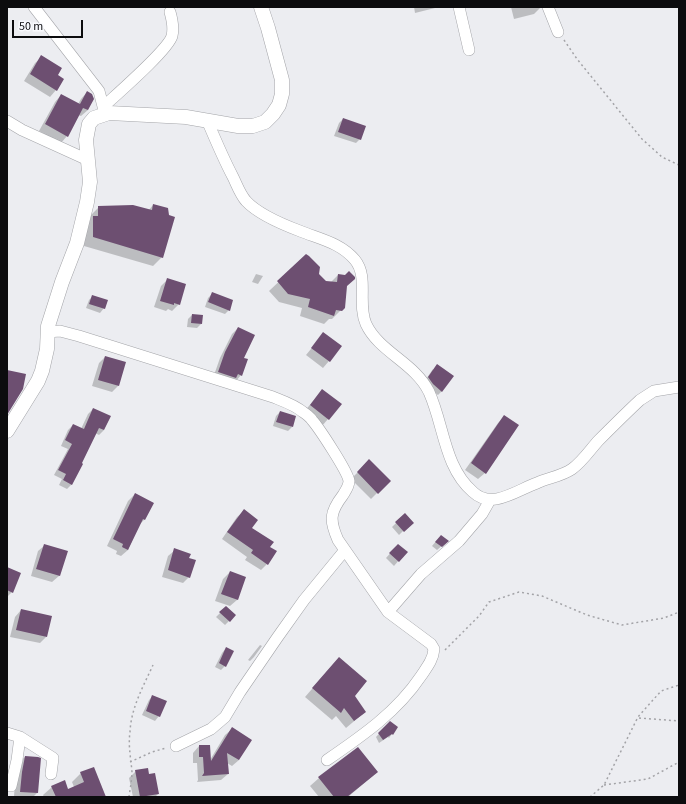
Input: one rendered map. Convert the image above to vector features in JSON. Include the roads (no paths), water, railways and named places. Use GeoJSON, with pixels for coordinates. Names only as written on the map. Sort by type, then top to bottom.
{"type":"FeatureCollection","features":[{"type":"Feature","properties":{"kind":"street"},"geometry":{"type":"LineString","coordinates":[[34,7],[99,91],[104,111]]}},
{"type":"Feature","properties":{"kind":"street"},"geometry":{"type":"LineString","coordinates":[[104,111],[122,114],[186,117],[238,126],[253,126],[265,122],[279,105],[282,94],[282,80],[261,7]]}},
{"type":"Feature","properties":{"kind":"street"},"geometry":{"type":"LineString","coordinates":[[459,7],[469,50]]}},
{"type":"Feature","properties":{"kind":"street"},"geometry":{"type":"LineString","coordinates":[[548,7],[558,32]]}},
{"type":"Feature","properties":{"kind":"street"},"geometry":{"type":"LineString","coordinates":[[7,431],[38,382],[47,349],[48,326],[62,282],[77,243],[87,202],[90,182],[86,140],[89,124],[94,118],[104,111],[160,53],[172,37],[173,21],[170,12]]}},
{"type":"Feature","properties":{"kind":"street"},"geometry":{"type":"LineString","coordinates":[[207,120],[226,164],[246,200],[254,208],[295,229],[338,246],[355,260],[360,268],[362,303],[365,322],[370,332],[380,344],[408,366],[428,390],[452,463],[462,479],[473,492],[482,498],[490,500],[500,499],[537,482],[572,470],[640,400],[654,391],[679,387]]}},
{"type":"Feature","properties":{"kind":"street"},"geometry":{"type":"LineString","coordinates":[[7,121],[22,130],[88,160]]}},
{"type":"Feature","properties":{"kind":"street"},"geometry":{"type":"LineString","coordinates":[[47,332],[60,331],[273,397],[302,411],[312,420],[347,474],[349,481],[347,489],[333,509],[332,527],[338,540],[388,612],[431,644],[434,649],[430,663],[412,690],[366,734],[327,760]]}},
{"type":"Feature","properties":{"kind":"street"},"geometry":{"type":"LineString","coordinates":[[388,612],[421,574],[459,541],[482,514],[490,500]]}},
{"type":"Feature","properties":{"kind":"street"},"geometry":{"type":"LineString","coordinates":[[176,746],[212,729],[225,717],[240,692],[304,600],[344,550]]}},
{"type":"Feature","properties":{"kind":"street"},"geometry":{"type":"LineString","coordinates":[[7,733],[20,737],[53,758],[51,774]]}},
{"type":"Feature","properties":{"kind":"street"},"geometry":{"type":"LineString","coordinates":[[7,786],[11,786],[17,760],[20,737]]}}]}
